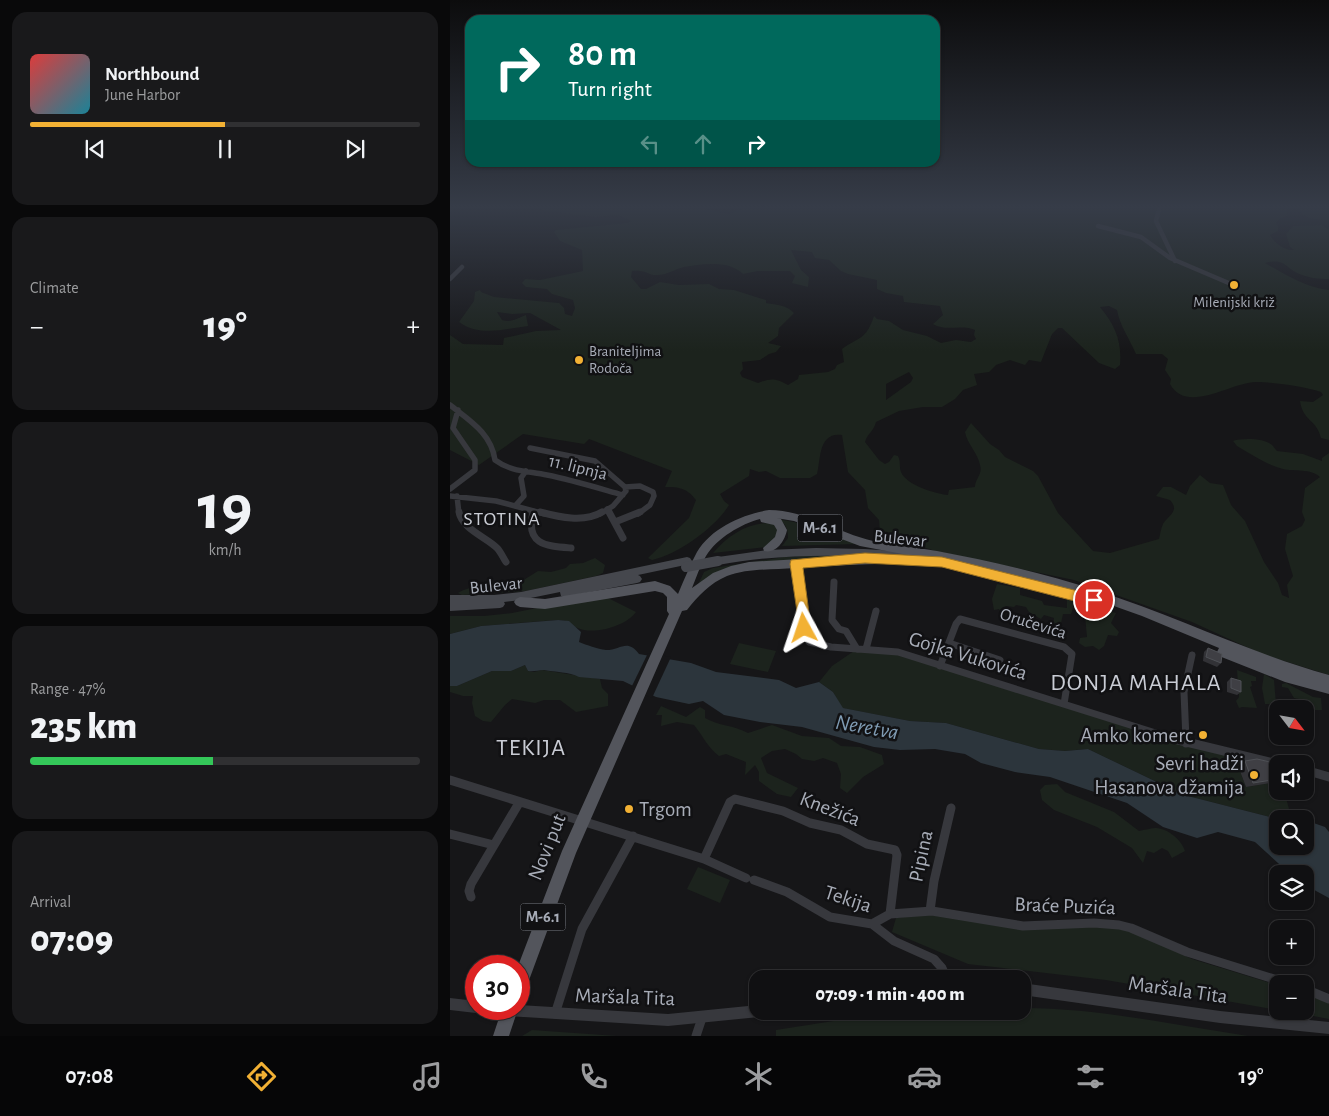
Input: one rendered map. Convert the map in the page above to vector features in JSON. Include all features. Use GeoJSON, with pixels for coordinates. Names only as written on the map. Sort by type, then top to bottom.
{"type":"FeatureCollection","features":[{"type":"Feature","properties":{"kind":"main road","name":"M-6.1"},"geometry":{"type":"LineString","coordinates":[[673,619],[702,554],[713,541],[727,530],[751,519],[762,515],[784,515],[838,535],[890,548],[923,552],[990,567],[1095,595],[1154,616],[1231,648],[1329,681]]}},
{"type":"Feature","properties":{"kind":"main road"},"geometry":{"type":"LineString","coordinates":[[751,519],[771,518],[781,525],[782,536],[768,548]]}},
{"type":"Feature","properties":{"kind":"main road"},"geometry":{"type":"LineString","coordinates":[[718,558],[768,548],[824,546],[890,548]]}},
{"type":"Feature","properties":{"kind":"main road","name":"Bulevar"},"geometry":{"type":"LineString","coordinates":[[450,607],[520,602],[597,587],[718,558],[829,551],[900,555],[942,562],[1094,600],[1164,626],[1251,663],[1329,688]]}},
{"type":"Feature","properties":{"kind":"main road","name":"M-6.1"},"geometry":{"type":"LineString","coordinates":[[673,619],[696,590],[723,573],[743,568],[865,558],[942,562]]}},
{"type":"Feature","properties":{"kind":"main road"},"geometry":{"type":"LineString","coordinates":[[450,599],[494,599],[521,596],[687,564]]}},
{"type":"Feature","properties":{"kind":"main road"},"geometry":{"type":"LineString","coordinates":[[520,602],[545,604],[655,586],[666,589],[674,594],[673,619]]}},
{"type":"Feature","properties":{"kind":"main road","name":"Novi put"},"geometry":{"type":"LineString","coordinates":[[530,955],[558,877],[673,619]]}},
{"type":"Feature","properties":{"kind":"main road"},"geometry":{"type":"LineString","coordinates":[[500,1036],[506,1020]]}},
{"type":"Feature","properties":{"kind":"street"},"geometry":{"type":"LineString","coordinates":[[1166,254],[1175,261],[1231,284]]}},
{"type":"Feature","properties":{"kind":"street"},"geometry":{"type":"LineString","coordinates":[[1174,254],[1175,261]]}},
{"type":"Feature","properties":{"kind":"street"},"geometry":{"type":"LineString","coordinates":[[450,278],[462,267]]}},
{"type":"Feature","properties":{"kind":"street","name":"11. lipnja"},"geometry":{"type":"LineString","coordinates":[[450,405],[481,428],[493,447],[495,460],[512,470],[526,471],[623,495]]}},
{"type":"Feature","properties":{"kind":"street"},"geometry":{"type":"LineString","coordinates":[[450,489],[474,470],[475,465],[475,460],[453,428],[458,410]]}},
{"type":"Feature","properties":{"kind":"street","name":"11. lipnja"},"geometry":{"type":"LineString","coordinates":[[530,448],[594,461],[625,487]]}},
{"type":"Feature","properties":{"kind":"street","name":"11. lipnja"},"geometry":{"type":"LineString","coordinates":[[515,506],[524,496],[521,478],[526,471]]}},
{"type":"Feature","properties":{"kind":"street","name":"11. lipnja"},"geometry":{"type":"LineString","coordinates":[[615,522],[628,518],[647,507],[654,498],[653,494],[644,486],[636,484],[625,487]]}},
{"type":"Feature","properties":{"kind":"street","name":"11. lipnja"},"geometry":{"type":"LineString","coordinates":[[506,562],[497,548],[476,533],[460,518],[453,496],[496,500],[533,511],[583,519],[591,518],[607,509],[623,495],[626,491],[625,487]]}},
{"type":"Feature","properties":{"kind":"street","name":"11. lipnja"},"geometry":{"type":"LineString","coordinates":[[607,509],[624,538]]}},
{"type":"Feature","properties":{"kind":"street"},"geometry":{"type":"LineString","coordinates":[[533,511],[531,524],[541,544],[547,547],[570,548]]}},
{"type":"Feature","properties":{"kind":"street","name":"Gojka Vukovića"},"geometry":{"type":"LineString","coordinates":[[796,564],[806,640],[809,642],[822,646],[880,649],[898,652],[1186,743],[1269,762]]}},
{"type":"Feature","properties":{"kind":"street"},"geometry":{"type":"LineString","coordinates":[[834,582],[832,620],[839,629],[846,631],[856,648]]}},
{"type":"Feature","properties":{"kind":"street"},"geometry":{"type":"LineString","coordinates":[[866,649],[876,611]]}},
{"type":"Feature","properties":{"kind":"street","name":"Oručevića"},"geometry":{"type":"LineString","coordinates":[[940,666],[957,622],[963,619],[1068,649],[1072,654],[1072,660],[1064,704]]}},
{"type":"Feature","properties":{"kind":"street"},"geometry":{"type":"LineString","coordinates":[[949,643],[1000,660]]}},
{"type":"Feature","properties":{"kind":"street"},"geometry":{"type":"LineString","coordinates":[[1186,743],[1184,692],[1192,655]]}},
{"type":"Feature","properties":{"kind":"street"},"geometry":{"type":"LineString","coordinates":[[1314,773],[1329,777]]}},
{"type":"Feature","properties":{"kind":"street","name":"Tekija"},"geometry":{"type":"LineString","coordinates":[[450,780],[704,859],[750,879],[787,892],[830,917],[872,924],[881,933],[894,941],[934,959],[943,970]]}},
{"type":"Feature","properties":{"kind":"street","name":"Knežića"},"geometry":{"type":"LineString","coordinates":[[704,859],[732,800],[783,811],[810,822],[840,830],[867,844],[894,850],[897,855],[890,914]]}},
{"type":"Feature","properties":{"kind":"street"},"geometry":{"type":"LineString","coordinates":[[471,897],[468,891],[470,884],[519,803]]}},
{"type":"Feature","properties":{"kind":"street","name":"Pipina"},"geometry":{"type":"LineString","coordinates":[[930,911],[934,881],[951,808]]}},
{"type":"Feature","properties":{"kind":"street"},"geometry":{"type":"LineString","coordinates":[[450,834],[494,845]]}},
{"type":"Feature","properties":{"kind":"street"},"geometry":{"type":"LineString","coordinates":[[555,1014],[582,929],[633,836]]}},
{"type":"Feature","properties":{"kind":"street","name":"Braće Puzića"},"geometry":{"type":"LineString","coordinates":[[890,914],[930,911],[1023,926],[1094,922],[1119,925],[1132,928],[1187,952],[1269,977]]}},
{"type":"Feature","properties":{"kind":"street"},"geometry":{"type":"LineString","coordinates":[[872,924],[890,914]]}},
{"type":"Feature","properties":{"kind":"street","name":"Maršala Tita"},"geometry":{"type":"LineString","coordinates":[[1031,990],[1220,1017],[1329,1028]]}},
{"type":"Feature","properties":{"kind":"street"},"geometry":{"type":"LineString","coordinates":[[1314,993],[1329,999]]}},
{"type":"Feature","properties":{"kind":"street"},"geometry":{"type":"LineString","coordinates":[[450,1004],[465,1006]]}},
{"type":"Feature","properties":{"kind":"street","name":"Maršala Tita"},"geometry":{"type":"LineString","coordinates":[[530,1012],[668,1020],[749,1012]]}},
{"type":"Feature","properties":{"kind":"street"},"geometry":{"type":"LineString","coordinates":[[696,1036],[702,1018]]}},
{"type":"Feature","properties":{"kind":"shaded area"},"geometry":{"type":"Polygon","coordinates":[[[582,254],[793,254],[801,270],[809,277],[808,287],[792,283],[795,276],[790,271],[758,271],[743,274],[730,267],[715,264],[684,267],[661,275],[632,271],[631,277],[641,289],[646,289],[660,282],[679,285],[709,284],[719,289],[734,290],[766,300],[766,303],[791,310],[794,313],[779,328],[778,336],[768,343],[781,346],[776,352],[760,360],[742,362],[743,369],[740,373],[742,377],[758,383],[773,379],[788,385],[798,379],[799,375],[828,372],[844,362],[842,349],[865,334],[874,316],[877,319],[889,321],[903,330],[927,336],[941,343],[956,340],[971,342],[976,339],[974,335],[975,330],[970,328],[943,327],[933,324],[943,315],[940,306],[904,302],[903,296],[886,293],[877,289],[877,280],[848,274],[841,271],[829,260],[815,258],[813,254],[1329,254],[1329,279],[1301,275],[1276,261],[1265,263],[1304,283],[1329,290],[1329,440],[1321,438],[1316,427],[1304,413],[1300,401],[1313,402],[1323,395],[1321,392],[1289,385],[1256,382],[1246,383],[1198,397],[1187,397],[1178,393],[1170,384],[1171,379],[1165,370],[1168,359],[1162,354],[1136,354],[1122,326],[1117,310],[1109,306],[1100,307],[1110,320],[1119,341],[1120,365],[1115,369],[1099,363],[1062,328],[1058,328],[1052,334],[1041,362],[1029,360],[1025,365],[1010,360],[996,365],[989,372],[974,374],[977,385],[963,390],[955,399],[942,407],[923,407],[899,411],[876,422],[865,442],[879,460],[885,464],[894,455],[898,456],[901,472],[904,477],[915,485],[929,491],[948,495],[949,490],[975,487],[980,474],[979,461],[965,432],[971,423],[1005,457],[1033,471],[1038,476],[1058,513],[1093,551],[1110,553],[1159,539],[1163,524],[1174,510],[1174,507],[1170,500],[1156,496],[1163,487],[1171,487],[1186,495],[1190,486],[1200,475],[1210,483],[1223,485],[1231,505],[1245,521],[1264,562],[1278,583],[1282,595],[1289,598],[1287,585],[1293,576],[1285,549],[1287,534],[1302,526],[1305,520],[1302,512],[1305,488],[1320,477],[1312,472],[1287,470],[1271,465],[1237,446],[1233,441],[1247,439],[1264,441],[1272,445],[1277,451],[1303,454],[1322,461],[1322,458],[1329,453],[1329,675],[1262,654],[1192,622],[1074,580],[935,551],[880,532],[879,520],[868,508],[865,490],[848,472],[842,435],[834,435],[825,442],[820,454],[817,474],[810,478],[780,478],[766,471],[759,472],[750,469],[749,476],[720,494],[729,505],[715,523],[673,553],[652,560],[648,558],[689,518],[696,500],[682,489],[665,487],[672,471],[589,439],[584,444],[523,434],[479,465],[450,450],[450,335],[463,344],[503,345],[504,338],[536,331],[561,330],[530,313],[512,314],[497,312],[502,320],[506,321],[526,315],[528,326],[492,331],[467,327],[459,322],[474,301],[475,292],[480,290],[494,297],[559,303],[564,308],[565,314],[572,316],[575,308],[573,300],[552,294],[547,289],[526,287],[522,283],[525,279],[540,280],[583,271],[582,254]],[[909,372],[886,384],[886,400],[911,382],[913,378],[909,372]]]}},
{"type":"Feature","properties":{"kind":"shaded area"},"geometry":{"type":"Polygon","coordinates":[[[778,519],[794,522],[858,544],[782,546],[788,538],[788,532],[785,525],[778,519]]]}},
{"type":"Feature","properties":{"kind":"shaded area"},"geometry":{"type":"Polygon","coordinates":[[[768,523],[775,525],[780,535],[767,547],[713,553],[725,541],[744,528],[768,523]]]}},
{"type":"Feature","properties":{"kind":"shaded area"},"geometry":{"type":"Polygon","coordinates":[[[822,555],[864,556],[743,567],[697,587],[704,572],[713,568],[784,557],[822,555]]]}},
{"type":"Feature","properties":{"kind":"shaded area"},"geometry":{"type":"Polygon","coordinates":[[[595,558],[605,565],[603,573],[596,576],[526,591],[462,595],[458,593],[472,587],[484,585],[499,586],[507,583],[514,586],[538,571],[551,572],[566,568],[570,564],[583,563],[595,558]]]}},
{"type":"Feature","properties":{"kind":"shaded area"},"geometry":{"type":"Polygon","coordinates":[[[997,584],[1020,588],[1020,595],[1042,601],[1044,605],[1067,608],[1067,599],[1075,602],[1071,614],[1063,614],[1060,628],[1053,625],[1054,618],[1044,615],[1041,619],[1029,612],[1026,607],[1006,606],[1003,609],[1003,614],[1001,614],[999,609],[994,610],[992,599],[997,584]]]}},
{"type":"Feature","properties":{"kind":"shaded area"},"geometry":{"type":"Polygon","coordinates":[[[602,595],[636,612],[616,626],[599,630],[582,630],[566,621],[557,620],[481,626],[450,634],[450,616],[484,616],[512,613],[602,595]]]}},
{"type":"Feature","properties":{"kind":"shaded area"},"geometry":{"type":"Polygon","coordinates":[[[1084,605],[1116,613],[1111,623],[1119,632],[1117,636],[1108,635],[1104,646],[1099,650],[1093,646],[1085,647],[1079,643],[1080,638],[1087,637],[1085,616],[1082,614],[1084,605]]]}},
{"type":"Feature","properties":{"kind":"shaded area"},"geometry":{"type":"Polygon","coordinates":[[[739,643],[776,651],[768,672],[730,664],[739,643]]]}},
{"type":"Feature","properties":{"kind":"shaded area"},"geometry":{"type":"Polygon","coordinates":[[[857,649],[881,649],[1238,756],[1238,766],[1246,787],[1269,783],[1269,800],[1287,800],[1289,810],[1269,810],[1269,817],[1184,795],[1088,749],[1065,751],[1039,749],[946,723],[910,721],[842,708],[833,692],[819,682],[832,666],[857,649]]]}},
{"type":"Feature","properties":{"kind":"shaded area"},"geometry":{"type":"Polygon","coordinates":[[[525,665],[528,671],[542,670],[600,679],[602,688],[608,694],[608,706],[576,712],[560,700],[544,700],[535,703],[512,699],[491,722],[483,721],[475,716],[472,703],[473,696],[463,696],[450,692],[450,686],[457,686],[492,671],[511,671],[525,665]]]}},
{"type":"Feature","properties":{"kind":"shaded area"},"geometry":{"type":"Polygon","coordinates":[[[1237,670],[1256,677],[1256,681],[1251,681],[1252,686],[1250,687],[1257,708],[1239,708],[1236,701],[1239,697],[1237,670]]]}},
{"type":"Feature","properties":{"kind":"shaded area"},"geometry":{"type":"Polygon","coordinates":[[[1264,674],[1274,680],[1276,700],[1269,700],[1269,704],[1265,704],[1262,688],[1264,674]]]}},
{"type":"Feature","properties":{"kind":"shaded area"},"geometry":{"type":"Polygon","coordinates":[[[1286,683],[1313,697],[1321,698],[1322,710],[1314,710],[1314,700],[1294,698],[1288,688],[1282,687],[1282,684],[1286,683]]]}},
{"type":"Feature","properties":{"kind":"shaded area"},"geometry":{"type":"Polygon","coordinates":[[[661,706],[686,717],[700,707],[705,710],[705,718],[748,733],[772,725],[802,736],[829,738],[841,746],[860,747],[882,755],[884,764],[863,777],[847,793],[840,788],[841,774],[837,763],[823,758],[814,761],[802,759],[785,749],[772,751],[761,758],[767,773],[798,788],[791,797],[777,794],[759,781],[759,772],[755,765],[745,775],[746,762],[726,754],[719,756],[709,746],[694,725],[677,722],[661,726],[662,715],[656,715],[661,706]]]}},
{"type":"Feature","properties":{"kind":"shaded area"},"geometry":{"type":"Polygon","coordinates":[[[1057,784],[1065,792],[1114,812],[1139,831],[1156,828],[1169,833],[1180,842],[1185,851],[1172,858],[1168,851],[1162,848],[1154,853],[1147,851],[1143,863],[1132,848],[1097,827],[1054,810],[1042,800],[1040,790],[1045,785],[1057,784]]]}},
{"type":"Feature","properties":{"kind":"shaded area"},"geometry":{"type":"Polygon","coordinates":[[[698,867],[730,880],[720,903],[687,889],[698,867]]]}},
{"type":"Feature","properties":{"kind":"shaded area"},"geometry":{"type":"Polygon","coordinates":[[[932,914],[1013,928],[1106,926],[1129,930],[1192,959],[1269,983],[1269,1009],[1106,980],[968,964],[892,932],[896,918],[932,914]]]}},
{"type":"Feature","properties":{"kind":"shaded area"},"geometry":{"type":"Polygon","coordinates":[[[1314,996],[1329,1002],[1329,1019],[1314,1016],[1314,996]]]}},
{"type":"Feature","properties":{"kind":"shaded area"},"geometry":{"type":"Polygon","coordinates":[[[1031,1008],[1107,1014],[1248,1036],[776,1036],[776,1030],[840,1020],[1031,1020],[1031,1008]]]}},
{"type":"Feature","properties":{"kind":"shaded area"},"geometry":{"type":"Polygon","coordinates":[[[532,1030],[617,1036],[522,1036],[532,1030]]]}},
{"type":"Feature","properties":{"kind":"water","name":"Neretva"},"geometry":{"type":"Polygon","coordinates":[[[558,620],[569,621],[581,632],[579,642],[599,649],[611,650],[627,646],[635,649],[639,654],[691,663],[716,672],[779,680],[796,688],[819,682],[833,692],[843,708],[910,721],[946,723],[1039,749],[1065,751],[1088,749],[1184,795],[1269,817],[1269,855],[1255,842],[1218,832],[1197,838],[1163,827],[1127,803],[1050,777],[1015,772],[981,763],[965,754],[935,749],[900,750],[874,747],[802,727],[724,715],[703,701],[689,704],[656,697],[623,681],[579,677],[544,670],[528,671],[525,665],[511,671],[492,671],[457,686],[450,686],[450,634],[481,626],[558,620]]]}},
{"type":"Feature","properties":{"kind":"water"},"geometry":{"type":"Polygon","coordinates":[[[1314,823],[1325,827],[1329,832],[1329,898],[1314,890],[1314,865],[1280,865],[1269,855],[1314,855],[1314,823]]]}},
{"type":"Feature","properties":{"kind":"pier"},"geometry":{"type":"Polygon","coordinates":[[[648,653],[671,657],[652,698],[631,688],[648,653]]]}},
{"type":"Feature","properties":{"kind":"building"},"geometry":{"type":"Polygon","coordinates":[[[1208,648],[1222,654],[1221,663],[1206,657],[1208,648]]]}},
{"type":"Feature","properties":{"kind":"building"},"geometry":{"type":"Polygon","coordinates":[[[1231,678],[1241,681],[1241,692],[1231,688],[1231,678]]]}},
{"type":"Feature","properties":{"kind":"building"},"geometry":{"type":"Polygon","coordinates":[[[1257,759],[1269,762],[1269,780],[1253,783],[1245,761],[1257,759]]]}},
{"type":"Feature","properties":{"kind":"place","name":"Milenijski križ"},"geometry":{"type":"Point","coordinates":[1234,285]}},
{"type":"Feature","properties":{"kind":"place","name":"Braniteljima Rodoča"},"geometry":{"type":"Point","coordinates":[579,360]}},
{"type":"Feature","properties":{"kind":"place","name":"Amko komerc"},"geometry":{"type":"Point","coordinates":[1203,735]}},
{"type":"Feature","properties":{"kind":"place","name":"Sevri hadži Hasanova džamija"},"geometry":{"type":"Point","coordinates":[1254,775]}},
{"type":"Feature","properties":{"kind":"place","name":"Trgom"},"geometry":{"type":"Point","coordinates":[629,809]}},
{"type":"Feature","properties":{"kind":"district","name":"STOTINA"},"geometry":{"type":"Point","coordinates":[502,519]}},
{"type":"Feature","properties":{"kind":"district","name":"DONJA MAHALA"},"geometry":{"type":"Point","coordinates":[1136,683]}},
{"type":"Feature","properties":{"kind":"district","name":"TEKIJA"},"geometry":{"type":"Point","coordinates":[531,748]}},
{"type":"Feature","properties":{"kind":"route"},"geometry":{"type":"LineString","coordinates":[[804,628],[796,564],[865,558],[942,562],[1049,587],[1094,600]]}}]}
